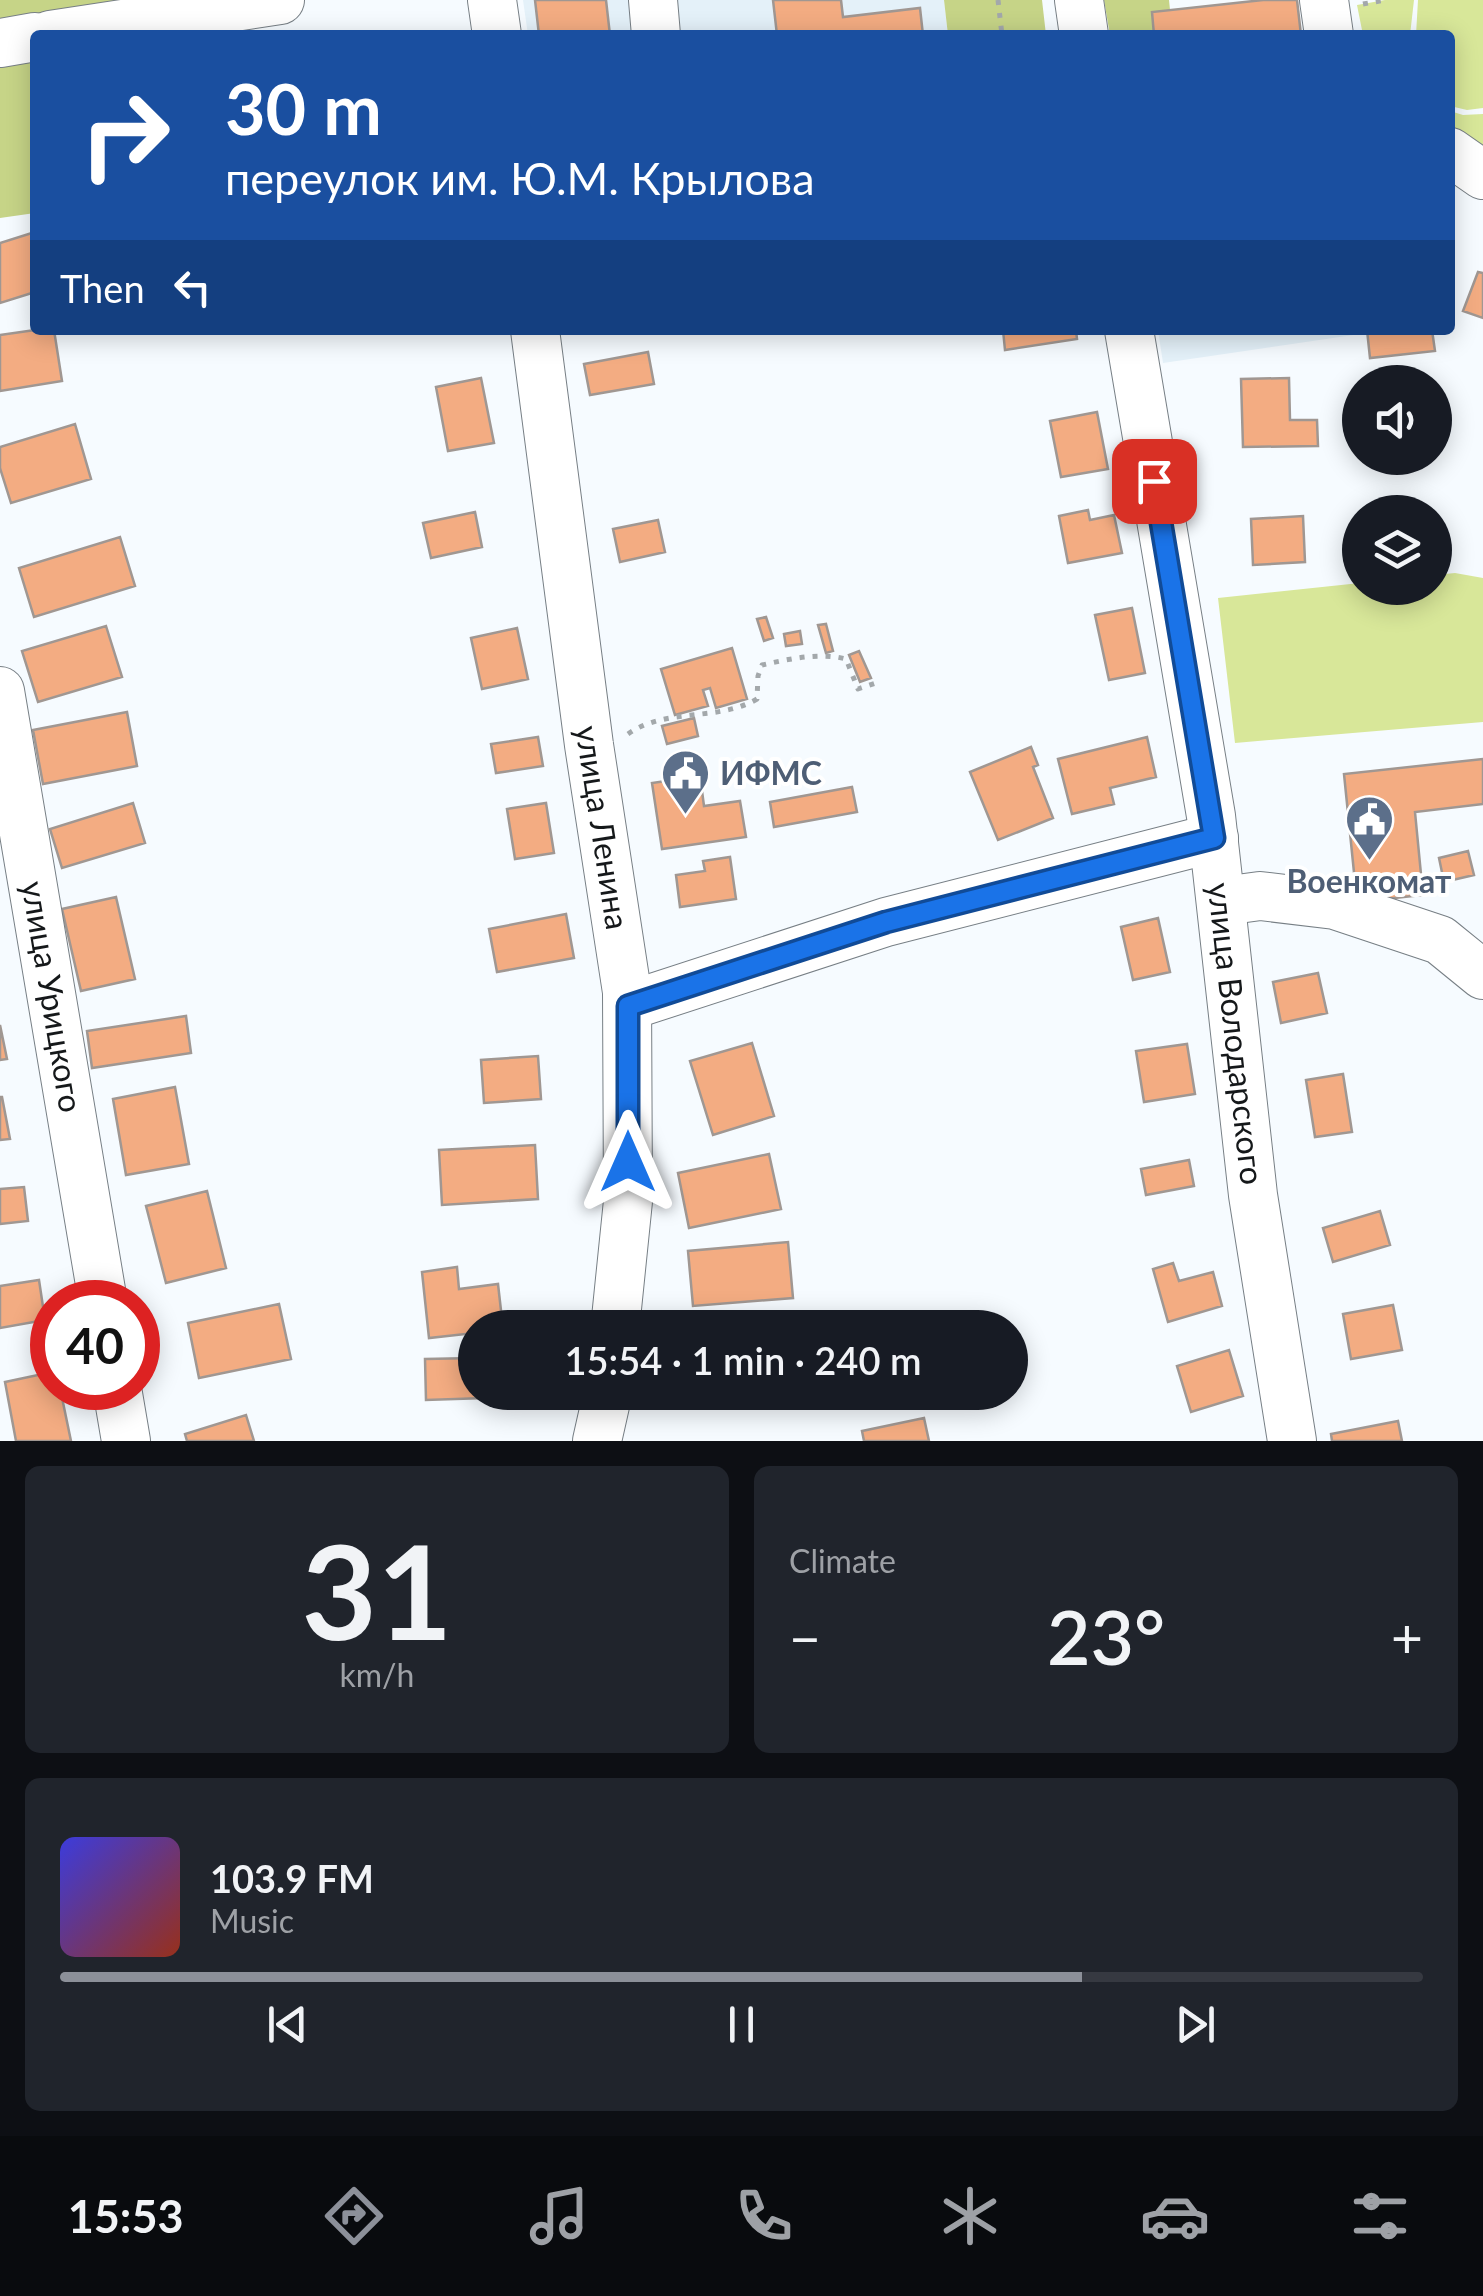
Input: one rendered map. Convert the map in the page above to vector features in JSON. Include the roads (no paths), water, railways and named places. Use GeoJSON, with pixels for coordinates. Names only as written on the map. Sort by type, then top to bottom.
{"type":"FeatureCollection","features":[{"type":"Feature","properties":{"kind":"street"},"geometry":{"type":"LineString","coordinates":[[83,30],[280,0]]}},
{"type":"Feature","properties":{"kind":"street"},"geometry":{"type":"LineString","coordinates":[[492,0],[496,30]]}},
{"type":"Feature","properties":{"kind":"street"},"geometry":{"type":"LineString","coordinates":[[653,0],[656,30]]}},
{"type":"Feature","properties":{"kind":"street"},"geometry":{"type":"LineString","coordinates":[[1324,0],[1328,30]]}},
{"type":"Feature","properties":{"kind":"street"},"geometry":{"type":"LineString","coordinates":[[0,43],[30,38]]}},
{"type":"Feature","properties":{"kind":"street"},"geometry":{"type":"LineString","coordinates":[[1455,155],[1483,175]]}},
{"type":"Feature","properties":{"kind":"street","name":"улица Ленина"},"geometry":{"type":"LineString","coordinates":[[536,335],[586,726],[628,1006],[628,1201],[617,1310]]}},
{"type":"Feature","properties":{"kind":"street","name":"улица Володарского"},"geometry":{"type":"LineString","coordinates":[[1130,335],[1214,838],[1252,1195],[1292,1441]]}},
{"type":"Feature","properties":{"kind":"street","name":"улица Урицкого"},"geometry":{"type":"LineString","coordinates":[[0,691],[99,1280]]}},
{"type":"Feature","properties":{"kind":"street"},"geometry":{"type":"LineString","coordinates":[[628,1006],[886,922],[1214,838]]}},
{"type":"Feature","properties":{"kind":"street"},"geometry":{"type":"LineString","coordinates":[[1223,901],[1260,896],[1335,905],[1440,940],[1483,976]]}},
{"type":"Feature","properties":{"kind":"street"},"geometry":{"type":"LineString","coordinates":[[121,1410],[126,1441]]}},
{"type":"Feature","properties":{"kind":"street"},"geometry":{"type":"LineString","coordinates":[[597,1441],[604,1410]]}},
{"type":"Feature","properties":{"kind":"place","name":"ИФМС"},"geometry":{"type":"Point","coordinates":[685,816]}},
{"type":"Feature","properties":{"kind":"place","name":"Военкомат"},"geometry":{"type":"Point","coordinates":[1369,862]}}]}
